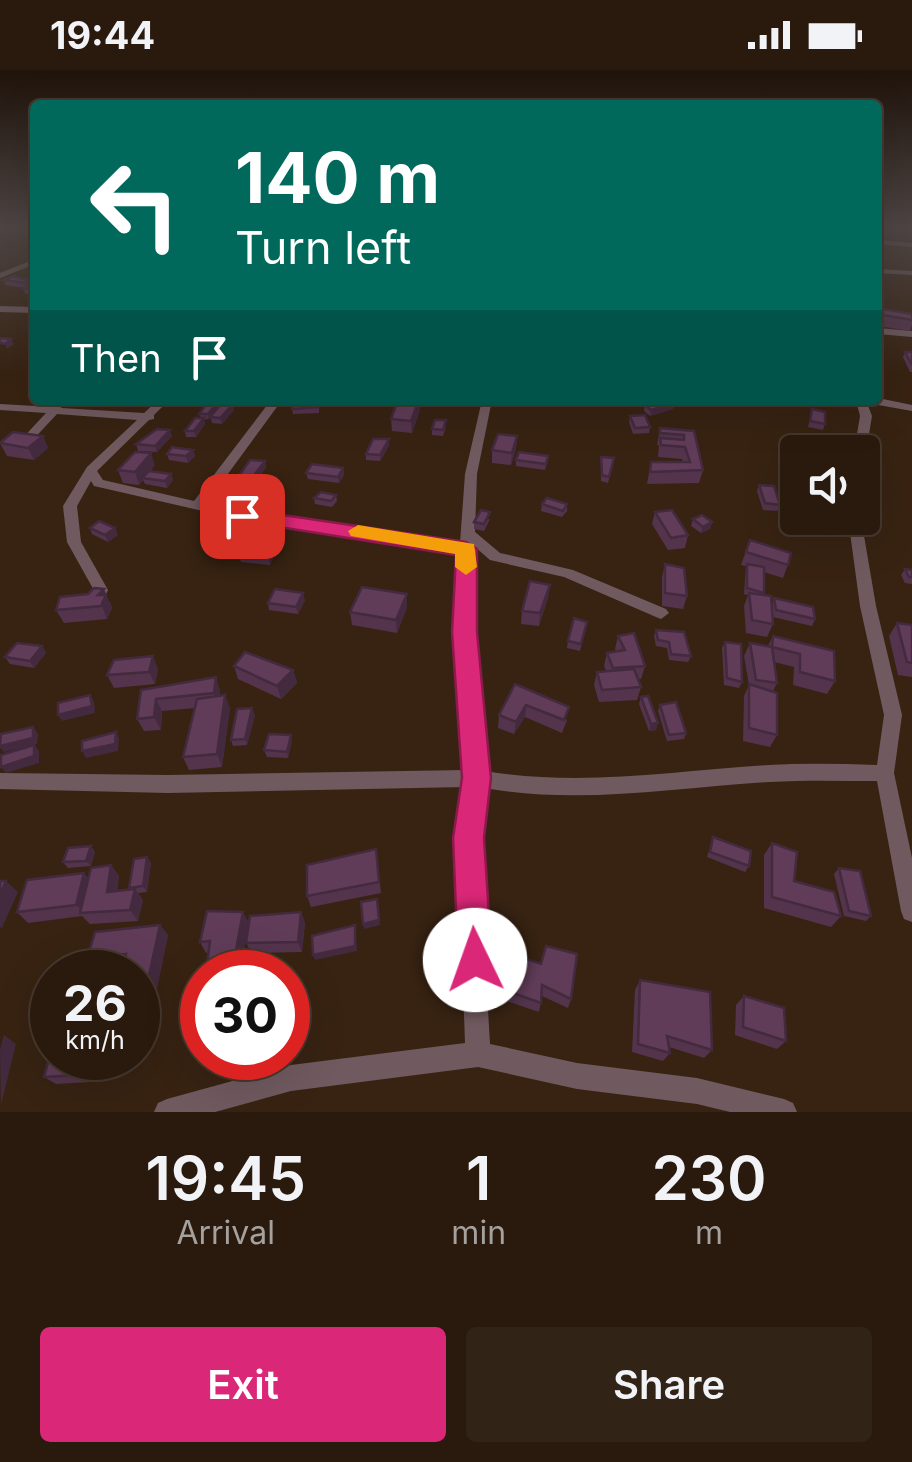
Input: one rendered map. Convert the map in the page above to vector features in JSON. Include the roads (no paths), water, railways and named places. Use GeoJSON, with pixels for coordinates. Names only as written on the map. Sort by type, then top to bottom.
{"type":"FeatureCollection","features":[{"type":"Feature","properties":{"kind":"street"},"geometry":{"type":"LineString","coordinates":[[0,309],[30,310]]}},
{"type":"Feature","properties":{"kind":"street"},"geometry":{"type":"LineString","coordinates":[[882,331],[912,334]]}},
{"type":"Feature","properties":{"kind":"street"},"geometry":{"type":"LineString","coordinates":[[882,402],[912,408]]}},
{"type":"Feature","properties":{"kind":"street"},"geometry":{"type":"LineString","coordinates":[[100,590],[74,542],[70,506],[90,470],[160,405]]}},
{"type":"Feature","properties":{"kind":"street"},"geometry":{"type":"LineString","coordinates":[[199,504],[274,405]]}},
{"type":"Feature","properties":{"kind":"street"},"geometry":{"type":"LineString","coordinates":[[478,1054],[468,838],[476,778],[464,632],[471,474],[486,405]]}},
{"type":"Feature","properties":{"kind":"street"},"geometry":{"type":"LineString","coordinates":[[862,405],[866,416],[863,435]]}},
{"type":"Feature","properties":{"kind":"street"},"geometry":{"type":"LineString","coordinates":[[0,407],[150,416]]}},
{"type":"Feature","properties":{"kind":"street"},"geometry":{"type":"LineString","coordinates":[[24,443],[56,408]]}},
{"type":"Feature","properties":{"kind":"street"},"geometry":{"type":"LineString","coordinates":[[90,470],[93,478],[106,486],[242,516],[467,542],[495,557],[568,573],[661,613]]}},
{"type":"Feature","properties":{"kind":"street"},"geometry":{"type":"LineString","coordinates":[[858,535],[868,606],[903,717],[885,773],[912,910]]}},
{"type":"Feature","properties":{"kind":"street"},"geometry":{"type":"LineString","coordinates":[[0,780],[168,784],[476,778],[526,788],[572,790],[667,786],[784,773],[885,773]]}},
{"type":"Feature","properties":{"kind":"street"},"geometry":{"type":"LineString","coordinates":[[168,1112],[291,1078],[478,1054],[576,1076],[698,1091],[784,1112]]}}]}
